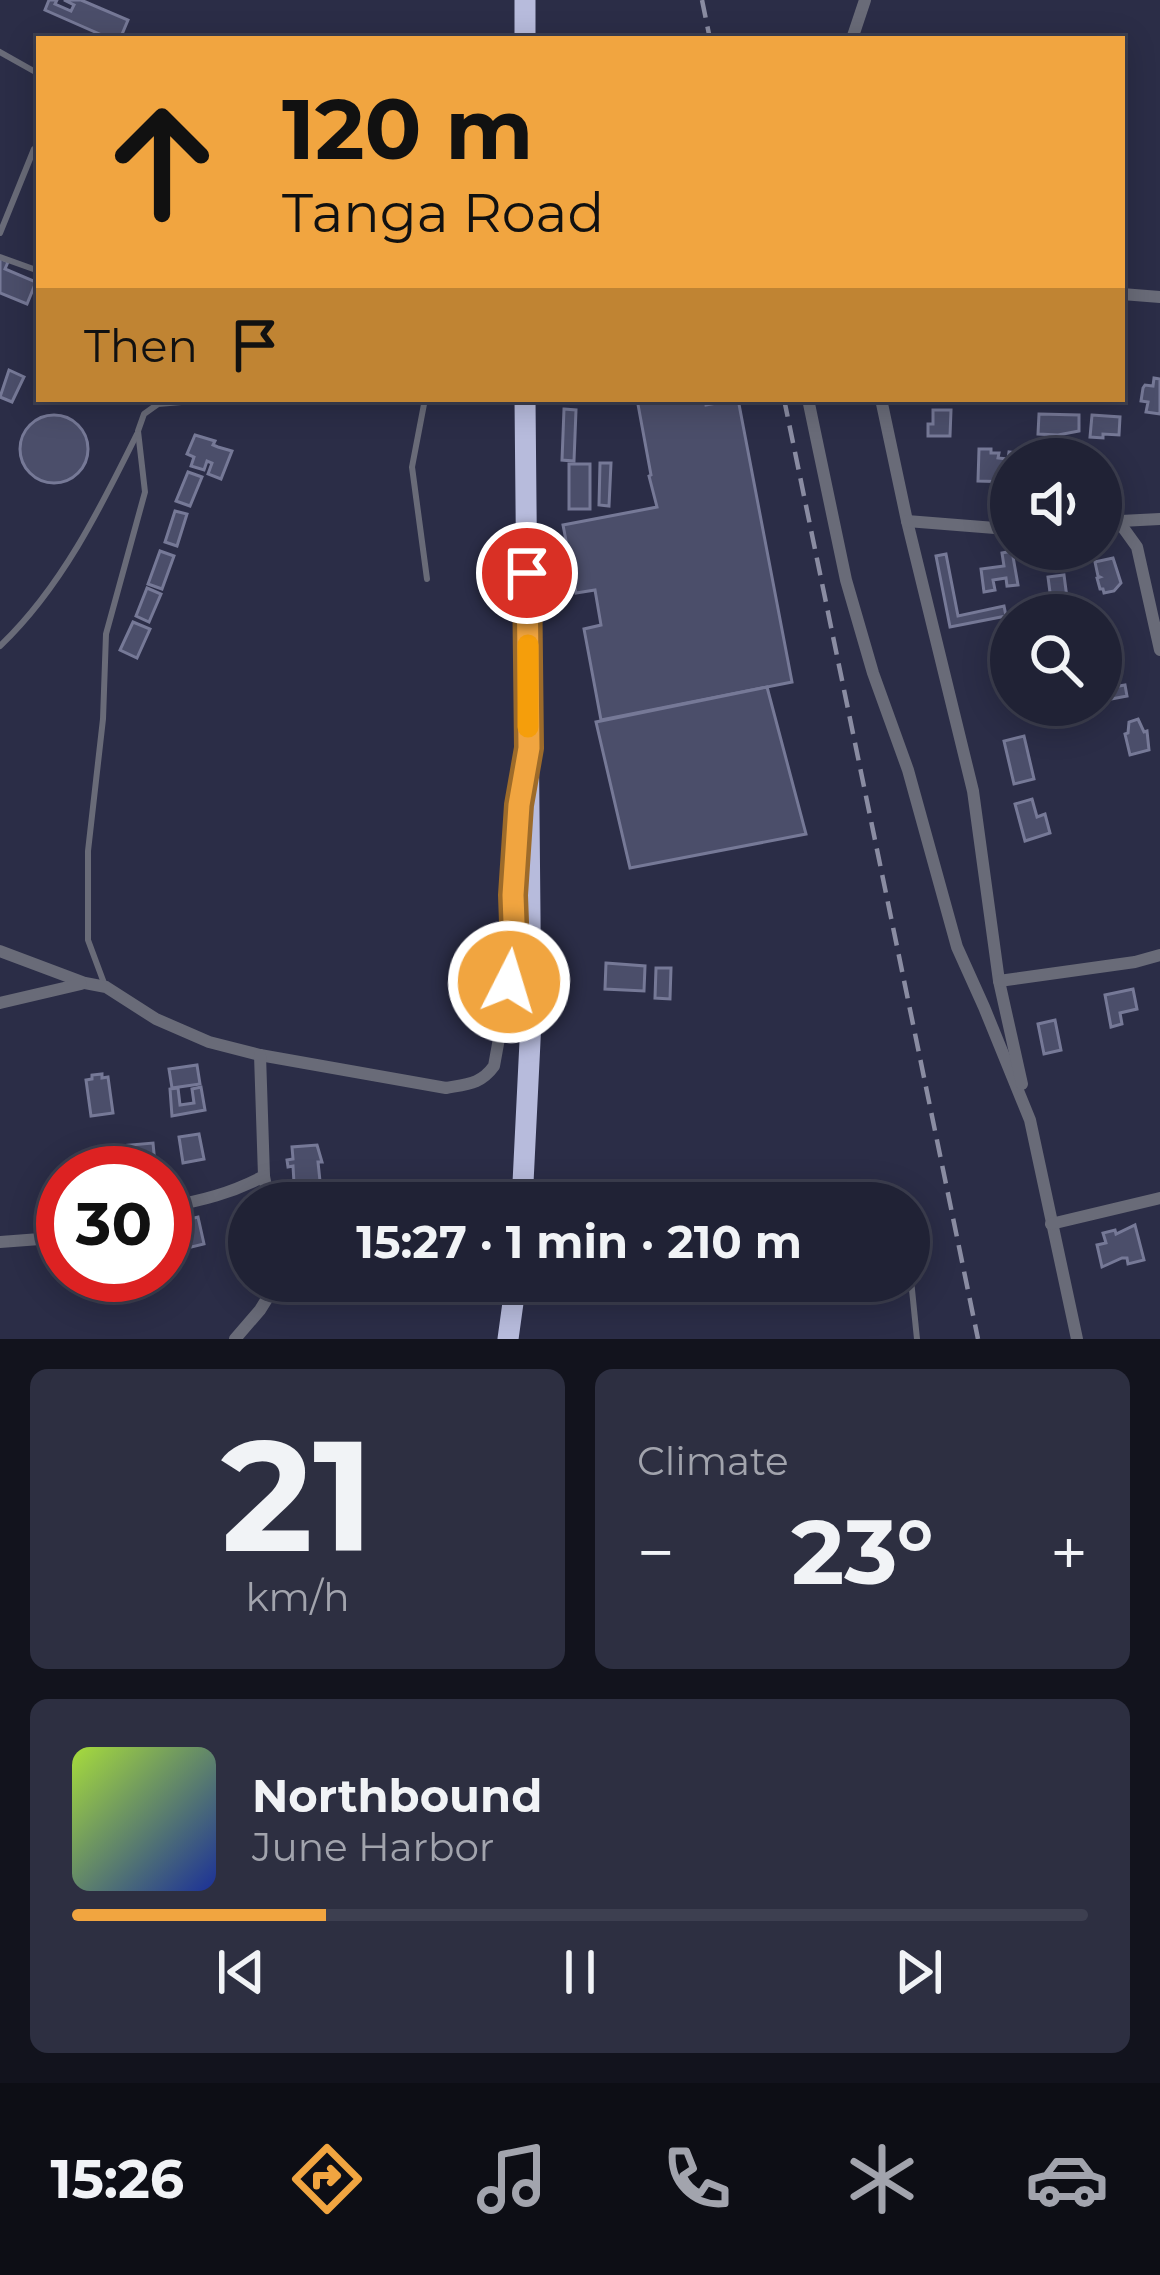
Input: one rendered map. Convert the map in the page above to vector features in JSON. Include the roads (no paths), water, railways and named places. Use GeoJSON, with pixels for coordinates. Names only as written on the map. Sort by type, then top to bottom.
{"type":"FeatureCollection","features":[{"type":"Feature","properties":{"kind":"highway"},"geometry":{"type":"LineString","coordinates":[[525,0],[525,36]]}},
{"type":"Feature","properties":{"kind":"highway"},"geometry":{"type":"LineString","coordinates":[[523,1182],[531,1022],[526,402]]}},
{"type":"Feature","properties":{"kind":"highway"},"geometry":{"type":"LineString","coordinates":[[508,1339],[513,1302]]}},
{"type":"Feature","properties":{"kind":"street"},"geometry":{"type":"LineString","coordinates":[[853,36],[865,0]]}},
{"type":"Feature","properties":{"kind":"street"},"geometry":{"type":"LineString","coordinates":[[1125,294],[1160,297]]}},
{"type":"Feature","properties":{"kind":"street"},"geometry":{"type":"LineString","coordinates":[[809,402],[846,580],[908,770],[957,947],[1030,1120]]}},
{"type":"Feature","properties":{"kind":"street"},"geometry":{"type":"LineString","coordinates":[[882,402],[973,791],[999,981],[1077,1339]]}},
{"type":"Feature","properties":{"kind":"street"},"geometry":{"type":"LineString","coordinates":[[1122,522],[1160,519]]}},
{"type":"Feature","properties":{"kind":"street"},"geometry":{"type":"LineString","coordinates":[[907,521],[990,528]]}},
{"type":"Feature","properties":{"kind":"street"},"geometry":{"type":"LineString","coordinates":[[1122,526],[1137,547],[1160,650]]}},
{"type":"Feature","properties":{"kind":"street"},"geometry":{"type":"LineString","coordinates":[[0,951],[106,987],[209,1042],[446,1088],[485,1078],[494,1066],[515,950],[519,805],[529,748]]}},
{"type":"Feature","properties":{"kind":"street"},"geometry":{"type":"LineString","coordinates":[[999,981],[1160,955]]}},
{"type":"Feature","properties":{"kind":"street"},"geometry":{"type":"LineString","coordinates":[[0,1003],[85,983]]}},
{"type":"Feature","properties":{"kind":"street"},"geometry":{"type":"LineString","coordinates":[[260,1055],[266,1182]]}},
{"type":"Feature","properties":{"kind":"street"},"geometry":{"type":"LineString","coordinates":[[192,1203],[236,1191],[265,1176]]}},
{"type":"Feature","properties":{"kind":"street"},"geometry":{"type":"LineString","coordinates":[[1051,1224],[1160,1198]]}},
{"type":"Feature","properties":{"kind":"street"},"geometry":{"type":"LineString","coordinates":[[0,1242],[36,1239]]}},
{"type":"Feature","properties":{"kind":"street"},"geometry":{"type":"LineString","coordinates":[[235,1339],[265,1302]]}},
{"type":"Feature","properties":{"kind":"lane"},"geometry":{"type":"LineString","coordinates":[[0,52],[36,72]]}},
{"type":"Feature","properties":{"kind":"lane"},"geometry":{"type":"LineString","coordinates":[[0,233],[36,147]]}},
{"type":"Feature","properties":{"kind":"lane"},"geometry":{"type":"LineString","coordinates":[[0,257],[36,270]]}},
{"type":"Feature","properties":{"kind":"lane"},"geometry":{"type":"LineString","coordinates":[[0,646],[61,572],[104,502],[144,414],[158,404],[182,402]]}},
{"type":"Feature","properties":{"kind":"lane"},"geometry":{"type":"LineString","coordinates":[[424,402],[412,467],[427,579]]}},
{"type":"Feature","properties":{"kind":"lane"},"geometry":{"type":"LineString","coordinates":[[106,987],[88,940],[88,851],[103,719],[106,634],[145,492],[138,431]]}},
{"type":"Feature","properties":{"kind":"lane"},"geometry":{"type":"LineString","coordinates":[[913,1302],[916,1339]]}},
{"type":"Feature","properties":{"kind":"railway"},"geometry":{"type":"LineString","coordinates":[[702,0],[709,36]]}},
{"type":"Feature","properties":{"kind":"railway"},"geometry":{"type":"LineString","coordinates":[[785,402],[978,1339]]}}]}
